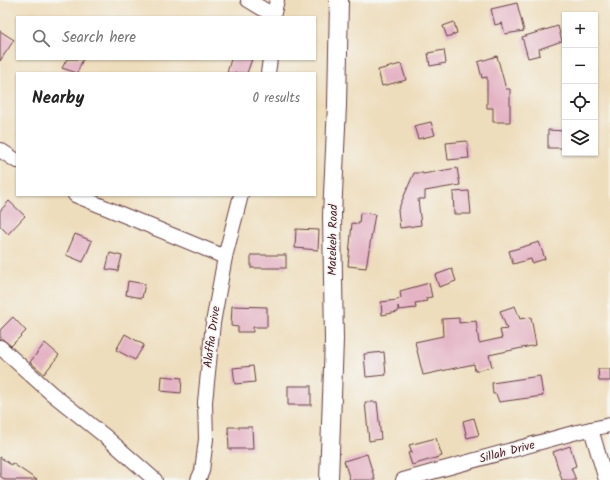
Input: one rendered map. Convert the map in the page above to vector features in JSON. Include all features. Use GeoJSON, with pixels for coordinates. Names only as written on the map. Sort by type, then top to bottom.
{"type":"FeatureCollection","features":[{"type":"Feature","properties":{"kind":"street"},"geometry":{"type":"LineString","coordinates":[[248,0],[273,16],[277,0]]}},
{"type":"Feature","properties":{"kind":"street","name":"Matekeh Road"},"geometry":{"type":"LineString","coordinates":[[329,480],[334,340],[332,216],[338,105],[339,0]]}},
{"type":"Feature","properties":{"kind":"street"},"geometry":{"type":"LineString","coordinates":[[268,72],[270,60]]}},
{"type":"Feature","properties":{"kind":"street"},"geometry":{"type":"LineString","coordinates":[[0,150],[16,160]]}},
{"type":"Feature","properties":{"kind":"street"},"geometry":{"type":"LineString","coordinates":[[77,196],[224,257]]}},
{"type":"Feature","properties":{"kind":"street","name":"Alaffia Drive"},"geometry":{"type":"LineString","coordinates":[[198,480],[202,472],[206,439],[205,402],[208,361],[224,257],[242,196]]}},
{"type":"Feature","properties":{"kind":"street"},"geometry":{"type":"LineString","coordinates":[[0,347],[51,393],[106,437],[155,480]]}},
{"type":"Feature","properties":{"kind":"street","name":"Sillah Drive"},"geometry":{"type":"LineString","coordinates":[[403,480],[610,425]]}},
{"type":"Feature","properties":{"kind":"street"},"geometry":{"type":"LineString","coordinates":[[591,429],[606,480]]}},
{"type":"Feature","properties":{"kind":"building"},"geometry":{"type":"Polygon","coordinates":[[[517,3],[524,31],[505,34],[502,23],[495,25],[491,9],[517,3]]]}},
{"type":"Feature","properties":{"kind":"building"},"geometry":{"type":"Polygon","coordinates":[[[454,22],[457,33],[447,37],[443,26],[454,22]]]}},
{"type":"Feature","properties":{"kind":"building"},"geometry":{"type":"Polygon","coordinates":[[[558,26],[562,41],[539,49],[540,55],[528,58],[522,37],[558,26]]]}},
{"type":"Feature","properties":{"kind":"building"},"geometry":{"type":"Polygon","coordinates":[[[0,31],[14,40],[0,61],[0,31]]]}},
{"type":"Feature","properties":{"kind":"building"},"geometry":{"type":"Polygon","coordinates":[[[444,50],[446,63],[430,66],[428,53],[444,50]]]}},
{"type":"Feature","properties":{"kind":"building"},"geometry":{"type":"Polygon","coordinates":[[[497,56],[506,89],[510,89],[510,122],[493,122],[493,108],[487,108],[487,77],[482,78],[478,62],[497,56]]]}},
{"type":"Feature","properties":{"kind":"building"},"geometry":{"type":"Polygon","coordinates":[[[66,60],[83,60],[77,72],[62,68],[66,60]]]}},
{"type":"Feature","properties":{"kind":"building"},"geometry":{"type":"Polygon","coordinates":[[[231,60],[252,60],[247,72],[227,72],[231,60]]]}},
{"type":"Feature","properties":{"kind":"building"},"geometry":{"type":"Polygon","coordinates":[[[401,64],[406,80],[382,86],[378,70],[401,64]]]}},
{"type":"Feature","properties":{"kind":"building"},"geometry":{"type":"Polygon","coordinates":[[[431,122],[435,135],[418,139],[414,126],[431,122]]]}},
{"type":"Feature","properties":{"kind":"building"},"geometry":{"type":"Polygon","coordinates":[[[548,130],[562,131],[562,148],[548,148],[548,130]]]}},
{"type":"Feature","properties":{"kind":"building"},"geometry":{"type":"Polygon","coordinates":[[[467,141],[469,158],[448,160],[446,143],[467,141]]]}},
{"type":"Feature","properties":{"kind":"building"},"geometry":{"type":"Polygon","coordinates":[[[457,168],[460,185],[425,191],[425,199],[418,199],[421,225],[400,228],[398,210],[414,173],[423,174],[457,168]]]}},
{"type":"Feature","properties":{"kind":"building"},"geometry":{"type":"Polygon","coordinates":[[[469,191],[471,214],[454,214],[453,192],[469,191]]]}},
{"type":"Feature","properties":{"kind":"building"},"geometry":{"type":"Polygon","coordinates":[[[9,201],[25,216],[8,234],[0,226],[0,211],[9,201]]]}},
{"type":"Feature","properties":{"kind":"building"},"geometry":{"type":"Polygon","coordinates":[[[360,213],[375,214],[366,268],[348,266],[352,223],[359,224],[360,213]]]}},
{"type":"Feature","properties":{"kind":"building"},"geometry":{"type":"Polygon","coordinates":[[[296,229],[319,230],[318,250],[295,248],[296,229]]]}},
{"type":"Feature","properties":{"kind":"building"},"geometry":{"type":"Polygon","coordinates":[[[75,234],[92,241],[83,262],[66,255],[75,234]]]}},
{"type":"Feature","properties":{"kind":"building"},"geometry":{"type":"Polygon","coordinates":[[[539,242],[545,259],[532,263],[531,259],[513,264],[509,251],[539,242]]]}},
{"type":"Feature","properties":{"kind":"building"},"geometry":{"type":"Polygon","coordinates":[[[110,253],[122,256],[118,271],[106,269],[110,253]]]}},
{"type":"Feature","properties":{"kind":"building"},"geometry":{"type":"Polygon","coordinates":[[[251,255],[286,255],[286,268],[251,268],[251,255]]]}},
{"type":"Feature","properties":{"kind":"building"},"geometry":{"type":"Polygon","coordinates":[[[452,269],[456,281],[439,287],[435,275],[452,269]]]}},
{"type":"Feature","properties":{"kind":"building"},"geometry":{"type":"Polygon","coordinates":[[[128,281],[145,284],[142,298],[126,295],[128,281]]]}},
{"type":"Feature","properties":{"kind":"building"},"geometry":{"type":"Polygon","coordinates":[[[429,283],[432,297],[426,298],[427,301],[415,303],[416,308],[399,310],[398,306],[398,312],[382,315],[381,302],[397,300],[401,298],[400,291],[429,283]]]}},
{"type":"Feature","properties":{"kind":"building"},"geometry":{"type":"Polygon","coordinates":[[[232,306],[267,307],[267,327],[253,327],[253,332],[238,332],[238,327],[231,326],[232,306]]]}},
{"type":"Feature","properties":{"kind":"building"},"geometry":{"type":"Polygon","coordinates":[[[515,306],[520,319],[531,317],[536,345],[489,355],[492,367],[475,371],[474,364],[423,375],[415,342],[443,336],[442,319],[459,318],[459,323],[476,321],[479,343],[502,338],[500,330],[507,329],[500,311],[515,306]]]}},
{"type":"Feature","properties":{"kind":"building"},"geometry":{"type":"Polygon","coordinates":[[[13,317],[26,331],[11,346],[0,337],[0,330],[13,317]]]}},
{"type":"Feature","properties":{"kind":"building"},"geometry":{"type":"Polygon","coordinates":[[[125,334],[144,345],[135,360],[116,350],[125,334]]]}},
{"type":"Feature","properties":{"kind":"building"},"geometry":{"type":"Polygon","coordinates":[[[45,343],[59,355],[44,374],[30,362],[45,343]]]}},
{"type":"Feature","properties":{"kind":"building"},"geometry":{"type":"Polygon","coordinates":[[[384,352],[386,375],[366,377],[364,354],[384,352]]]}},
{"type":"Feature","properties":{"kind":"building"},"geometry":{"type":"Polygon","coordinates":[[[253,366],[255,382],[235,384],[233,368],[253,366]]]}},
{"type":"Feature","properties":{"kind":"building"},"geometry":{"type":"Polygon","coordinates":[[[598,369],[610,369],[610,381],[599,381],[598,369]]]}},
{"type":"Feature","properties":{"kind":"building"},"geometry":{"type":"Polygon","coordinates":[[[162,376],[182,378],[181,393],[161,391],[162,376]]]}},
{"type":"Feature","properties":{"kind":"building"},"geometry":{"type":"Polygon","coordinates":[[[540,376],[543,396],[499,402],[496,394],[493,394],[492,383],[540,376]]]}},
{"type":"Feature","properties":{"kind":"building"},"geometry":{"type":"Polygon","coordinates":[[[288,386],[311,386],[311,405],[288,405],[288,386]]]}},
{"type":"Feature","properties":{"kind":"building"},"geometry":{"type":"Polygon","coordinates":[[[365,402],[377,402],[381,439],[369,441],[365,402]]]}},
{"type":"Feature","properties":{"kind":"building"},"geometry":{"type":"Polygon","coordinates":[[[474,418],[479,435],[467,438],[463,421],[474,418]]]}},
{"type":"Feature","properties":{"kind":"building"},"geometry":{"type":"Polygon","coordinates":[[[228,427],[252,427],[253,449],[229,449],[228,427]]]}},
{"type":"Feature","properties":{"kind":"building"},"geometry":{"type":"Polygon","coordinates":[[[436,438],[442,456],[412,465],[408,453],[412,452],[409,445],[436,438]]]}},
{"type":"Feature","properties":{"kind":"building"},"geometry":{"type":"Polygon","coordinates":[[[570,446],[576,466],[571,468],[576,480],[562,480],[553,452],[570,446]]]}},
{"type":"Feature","properties":{"kind":"building"},"geometry":{"type":"Polygon","coordinates":[[[367,454],[375,480],[350,480],[344,461],[367,454]]]}},
{"type":"Feature","properties":{"kind":"building"},"geometry":{"type":"Polygon","coordinates":[[[0,457],[11,465],[12,463],[37,480],[6,480],[0,476],[0,457]]]}}]}
